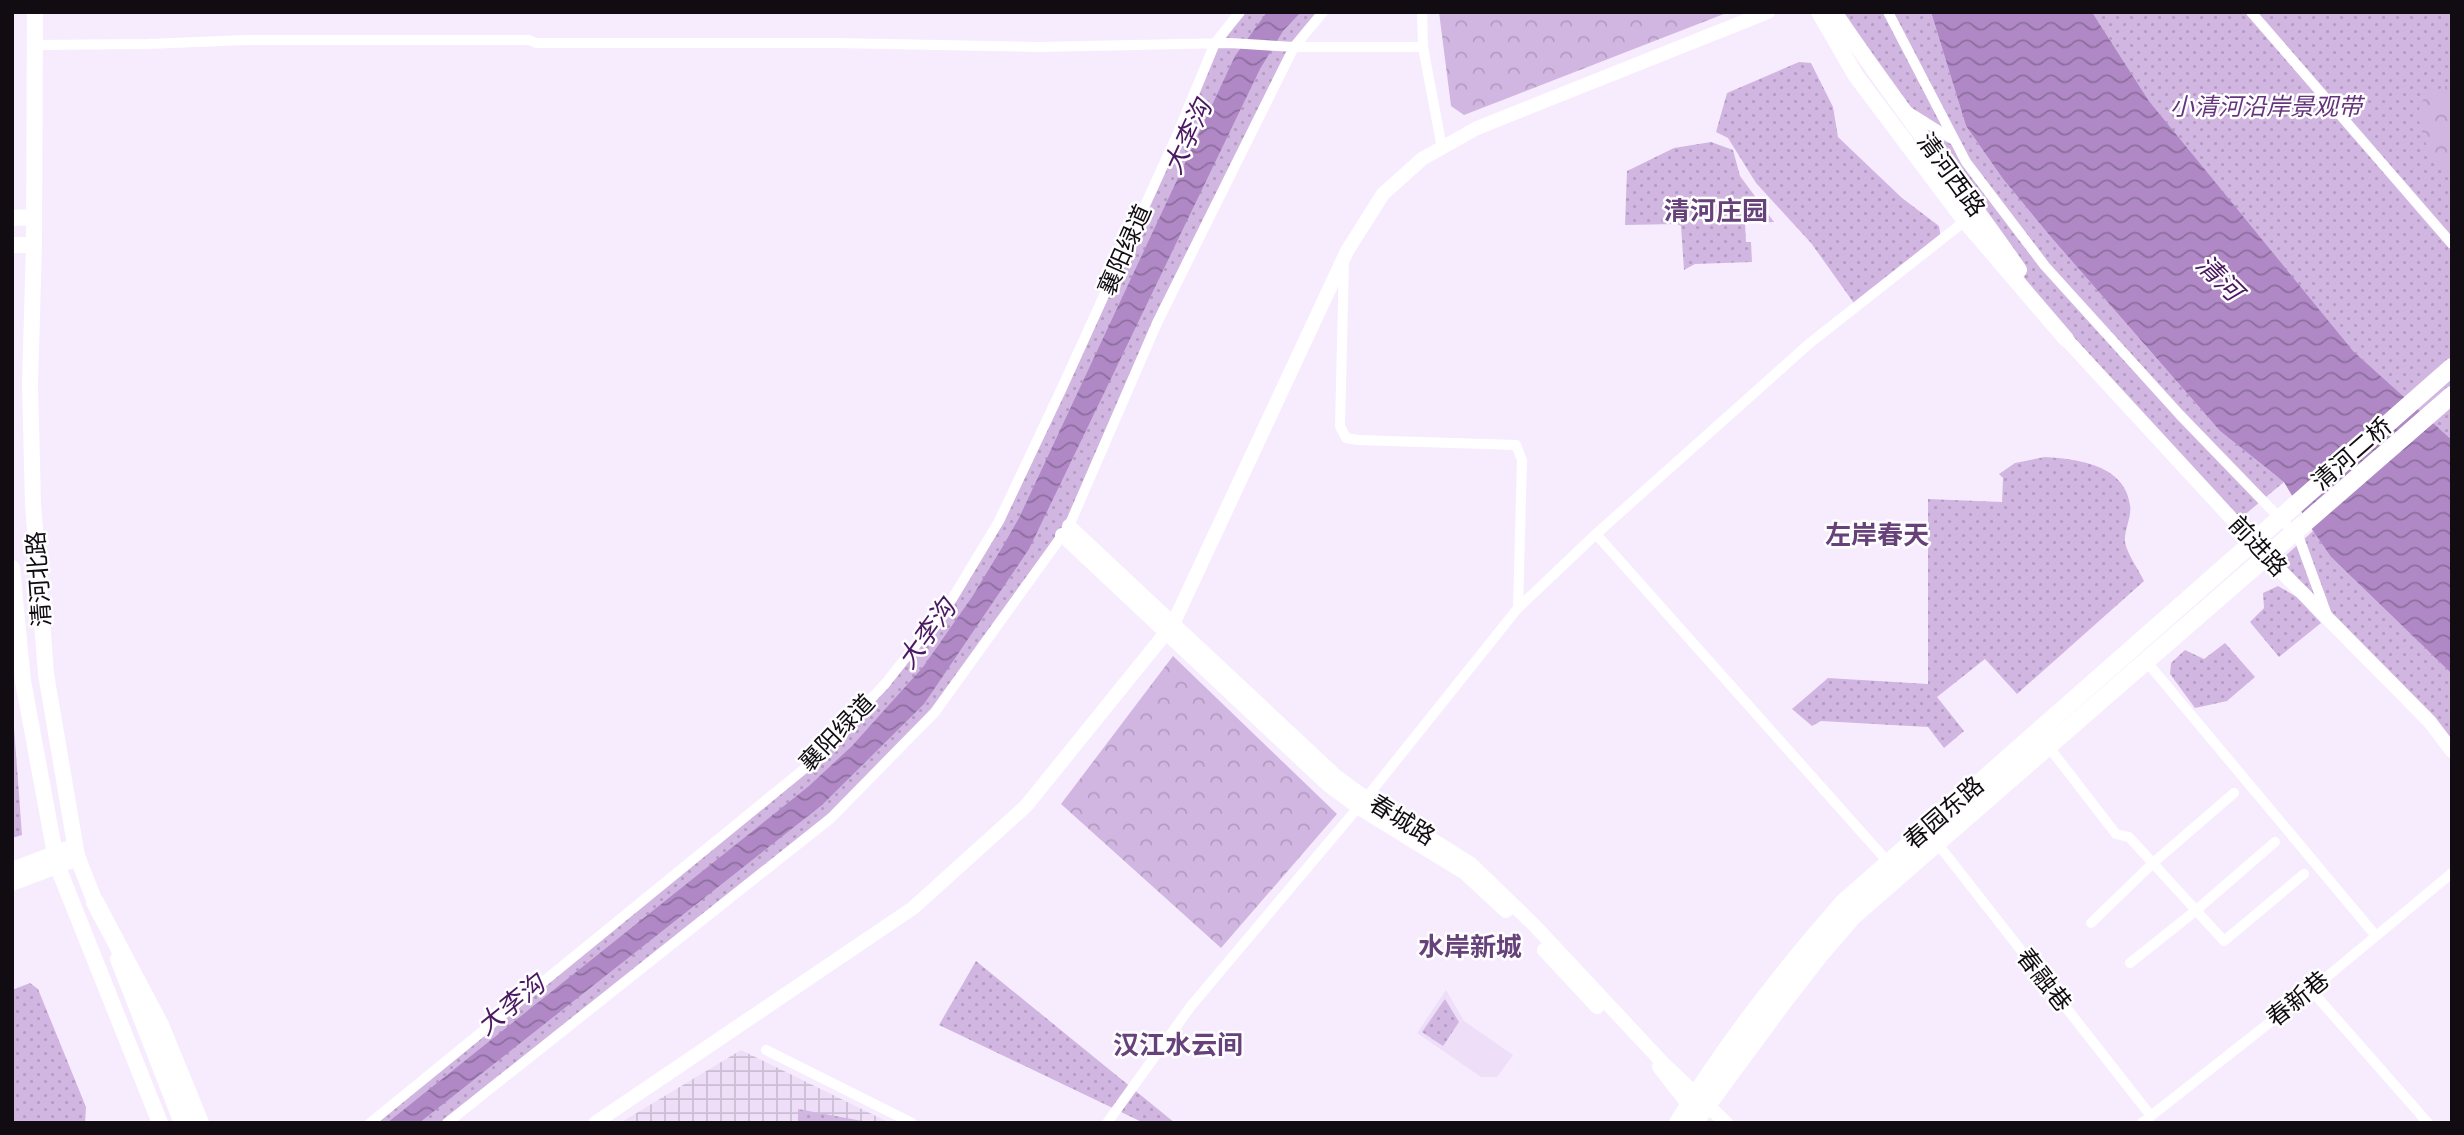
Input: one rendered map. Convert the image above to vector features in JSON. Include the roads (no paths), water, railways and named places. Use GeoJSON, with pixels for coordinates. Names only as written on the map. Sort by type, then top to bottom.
{"type":"FeatureCollection","features":[{"type":"Feature","properties":{"kind":"main road","name":"清河北路"},"geometry":{"type":"LineString","coordinates":[[35,12],[34,245],[30,384],[32,489],[46,674],[77,852],[182,1123]]}},
{"type":"Feature","properties":{"kind":"main road"},"geometry":{"type":"LineString","coordinates":[[1819,12],[1856,76],[1965,220],[2066,339]]}},
{"type":"Feature","properties":{"kind":"main road","name":"清河西路"},"geometry":{"type":"LineString","coordinates":[[1834,12],[1976,207],[2066,339]]}},
{"type":"Feature","properties":{"kind":"main road"},"geometry":{"type":"LineString","coordinates":[[12,218],[34,218]]}},
{"type":"Feature","properties":{"kind":"main road"},"geometry":{"type":"LineString","coordinates":[[12,245],[34,245]]}},
{"type":"Feature","properties":{"kind":"main road","name":"清河二桥"},"geometry":{"type":"LineString","coordinates":[[2253,541],[2452,367]]}},
{"type":"Feature","properties":{"kind":"main road","name":"清河二桥"},"geometry":{"type":"LineString","coordinates":[[2266,556],[2452,395]]}},
{"type":"Feature","properties":{"kind":"main road","name":"春园东路"},"geometry":{"type":"LineString","coordinates":[[1698,1111],[1810,941],[1844,902],[2253,541]]}},
{"type":"Feature","properties":{"kind":"main road","name":"春园东路"},"geometry":{"type":"LineString","coordinates":[[1678,1123],[1698,1111],[1853,916],[2266,556]]}},
{"type":"Feature","properties":{"kind":"main road","name":"清河北路"},"geometry":{"type":"LineString","coordinates":[[12,568],[23,681],[56,860],[160,1123]]}},
{"type":"Feature","properties":{"kind":"main road"},"geometry":{"type":"LineString","coordinates":[[95,902],[160,1025],[200,1123]]}},
{"type":"Feature","properties":{"kind":"street","name":"襄阳绿道"},"geometry":{"type":"LineString","coordinates":[[370,1123],[804,769],[885,684],[952,599],[999,521],[1177,135],[1214,43],[1240,12]]}},
{"type":"Feature","properties":{"kind":"street"},"geometry":{"type":"LineString","coordinates":[[447,1123],[831,818],[935,712],[1066,531],[1157,323],[1294,47],[1323,12]]}},
{"type":"Feature","properties":{"kind":"street"},"geometry":{"type":"LineString","coordinates":[[1422,12],[1423,47],[1442,148]]}},
{"type":"Feature","properties":{"kind":"street"},"geometry":{"type":"LineString","coordinates":[[595,1123],[913,908],[1026,806],[1169,628],[1344,258],[1383,194],[1422,159],[1477,128],[1768,12]]}},
{"type":"Feature","properties":{"kind":"street"},"geometry":{"type":"LineString","coordinates":[[1888,12],[1966,162],[2045,266],[2180,415],[2299,538],[2329,620]]}},
{"type":"Feature","properties":{"kind":"street"},"geometry":{"type":"LineString","coordinates":[[2251,12],[2452,244]]}},
{"type":"Feature","properties":{"kind":"street"},"geometry":{"type":"LineString","coordinates":[[35,44],[148,44],[245,40],[834,43],[1038,47],[1214,43],[1294,47],[1423,47]]}},
{"type":"Feature","properties":{"kind":"street"},"geometry":{"type":"LineString","coordinates":[[1900,106],[1954,140]]}},
{"type":"Feature","properties":{"kind":"street"},"geometry":{"type":"LineString","coordinates":[[1107,1123],[1191,1006],[1362,803],[1518,608],[1596,534],[1810,343],[1965,220]]}},
{"type":"Feature","properties":{"kind":"street"},"geometry":{"type":"LineString","coordinates":[[1344,258],[1340,426],[1346,438],[1358,440],[1516,445],[1522,460],[1518,608]]}},
{"type":"Feature","properties":{"kind":"street","name":"前进路"},"geometry":{"type":"LineString","coordinates":[[2066,339],[2266,556],[2430,722],[2452,751]]}},
{"type":"Feature","properties":{"kind":"street","name":"春城路"},"geometry":{"type":"LineString","coordinates":[[1066,531],[1169,628],[1337,777],[1362,803],[1471,864],[1534,925],[1662,1062],[1698,1111],[1726,1123]]}},
{"type":"Feature","properties":{"kind":"street"},"geometry":{"type":"LineString","coordinates":[[1596,534],[1888,862]]}},
{"type":"Feature","properties":{"kind":"street"},"geometry":{"type":"LineString","coordinates":[[2146,661],[2376,936]]}},
{"type":"Feature","properties":{"kind":"street"},"geometry":{"type":"LineString","coordinates":[[2048,746],[2116,834],[2129,837],[2224,941],[2304,874]]}},
{"type":"Feature","properties":{"kind":"street"},"geometry":{"type":"LineString","coordinates":[[2091,923],[2153,863],[2234,793]]}},
{"type":"Feature","properties":{"kind":"street"},"geometry":{"type":"LineString","coordinates":[[2130,963],[2275,842]]}},
{"type":"Feature","properties":{"kind":"street","name":"春融巷"},"geometry":{"type":"LineString","coordinates":[[1937,844],[2147,1119]]}},
{"type":"Feature","properties":{"kind":"street"},"geometry":{"type":"LineString","coordinates":[[12,884],[77,852]]}},
{"type":"Feature","properties":{"kind":"street"},"geometry":{"type":"LineString","coordinates":[[12,869],[56,860]]}},
{"type":"Feature","properties":{"kind":"street","name":"春新巷"},"geometry":{"type":"LineString","coordinates":[[2147,1119],[2311,990],[2452,873]]}},
{"type":"Feature","properties":{"kind":"street"},"geometry":{"type":"LineString","coordinates":[[2311,990],[2428,1123]]}},
{"type":"Feature","properties":{"kind":"street"},"geometry":{"type":"LineString","coordinates":[[766,1051],[912,1123]]}},
{"type":"Feature","properties":{"kind":"water"},"geometry":{"type":"Polygon","coordinates":[[[1267,12],[1301,12],[1283,31],[1260,69],[1029,549],[924,704],[822,805],[419,1123],[387,1123],[809,786],[852,746],[923,667],[972,597],[1019,518],[1235,56],[1267,12]]]}},
{"type":"Feature","properties":{"kind":"water","name":"清河"},"geometry":{"type":"Polygon","coordinates":[[[1931,12],[2092,12],[2149,101],[2353,351],[2452,440],[2452,674],[2331,557],[2284,482],[2220,431],[2003,179],[1966,126],[1931,12]]]}},
{"type":"Feature","properties":{"kind":"district","name":"清河庄园"},"geometry":{"type":"Point","coordinates":[1716,211]}},
{"type":"Feature","properties":{"kind":"district","name":"左岸春天"},"geometry":{"type":"Point","coordinates":[1877,535]}},
{"type":"Feature","properties":{"kind":"district","name":"水岸新城"},"geometry":{"type":"Point","coordinates":[1470,947]}},
{"type":"Feature","properties":{"kind":"district","name":"汉江水云间"},"geometry":{"type":"Point","coordinates":[1178,1045]}},
{"type":"Feature","properties":{"kind":"park label","name":"小清河沿岸景观带"},"geometry":{"type":"Point","coordinates":[2266,107]}},
{"type":"Feature","properties":{"kind":"water label","name":"大李沟"},"geometry":{"type":"Point","coordinates":[1188,137]}},
{"type":"Feature","properties":{"kind":"water label","name":"大李沟"},"geometry":{"type":"Point","coordinates":[927,634]}},
{"type":"Feature","properties":{"kind":"water label","name":"大李沟"},"geometry":{"type":"Point","coordinates":[511,1005]}}]}
